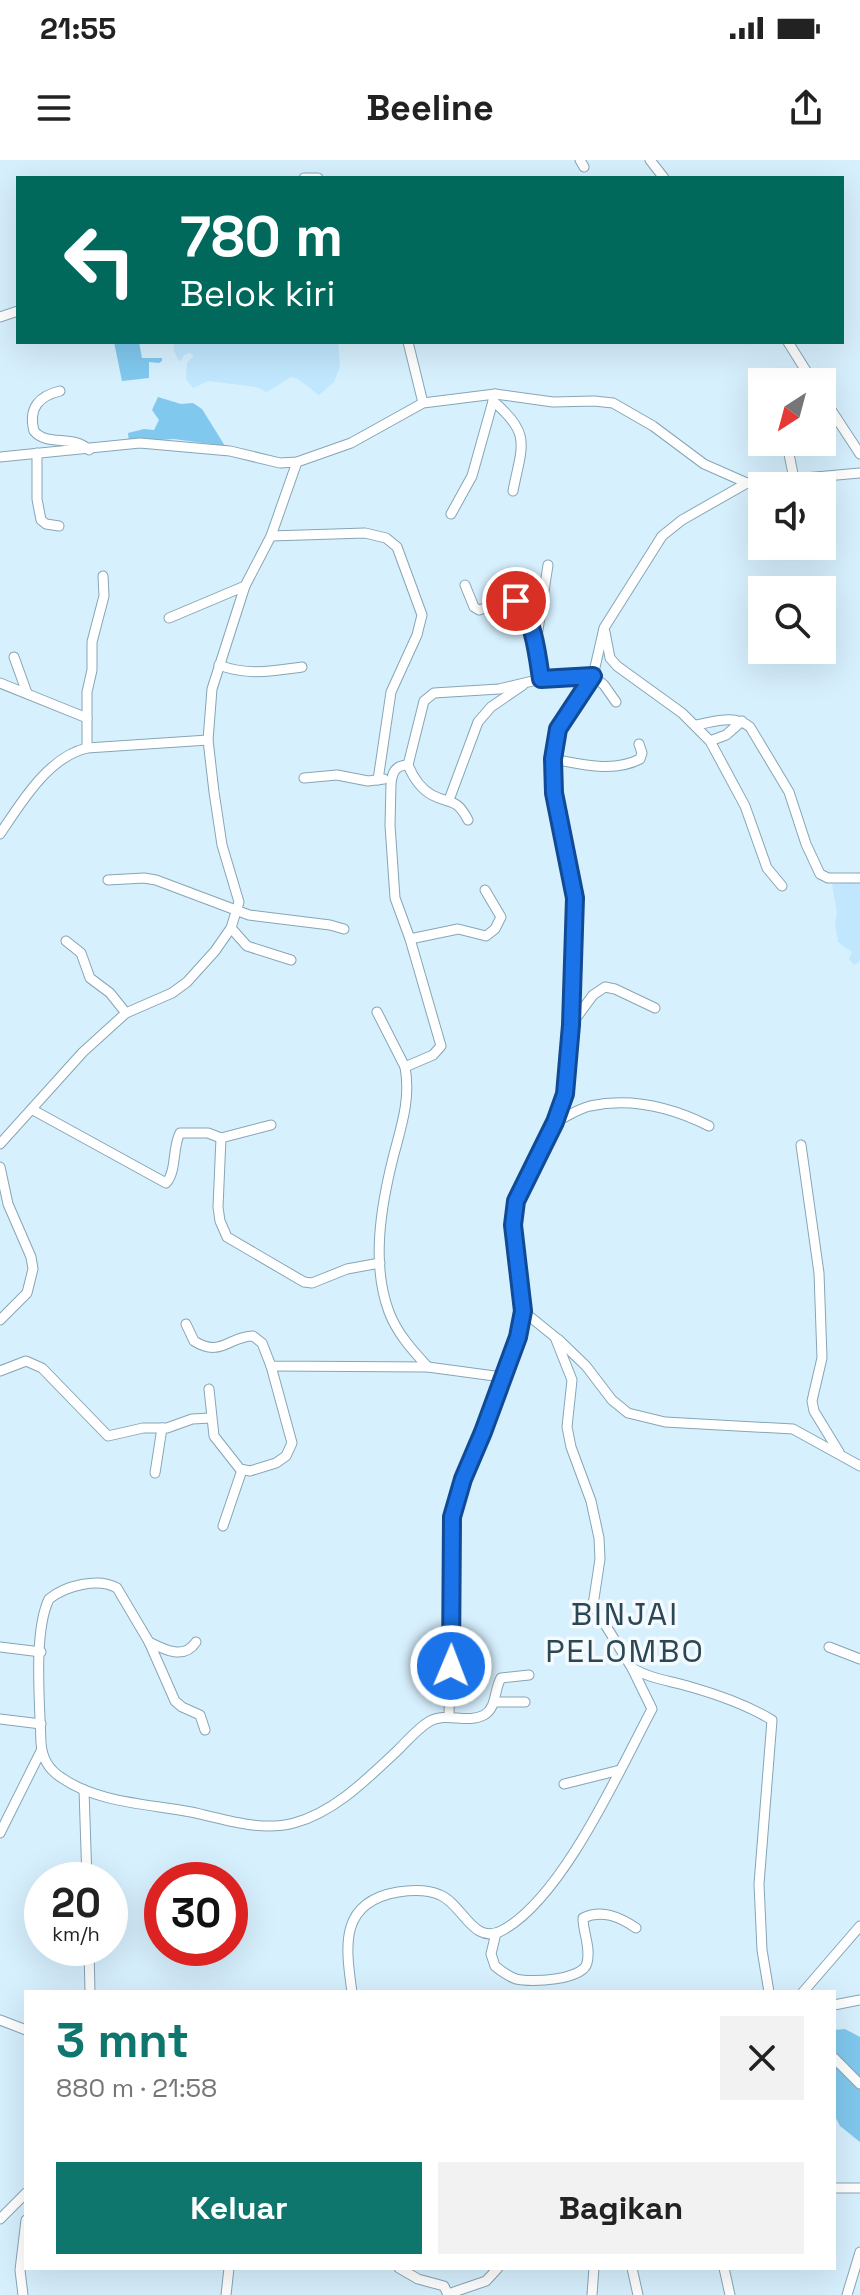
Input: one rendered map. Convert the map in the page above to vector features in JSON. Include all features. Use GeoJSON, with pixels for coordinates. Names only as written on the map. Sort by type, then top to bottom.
{"type":"FeatureCollection","features":[{"type":"Feature","properties":{"kind":"street"},"geometry":{"type":"LineString","coordinates":[[650,160],[662,176]]}},
{"type":"Feature","properties":{"kind":"street"},"geometry":{"type":"LineString","coordinates":[[408,344],[423,403]]}},
{"type":"Feature","properties":{"kind":"street"},"geometry":{"type":"LineString","coordinates":[[789,344],[804,368]]}},
{"type":"Feature","properties":{"kind":"street"},"geometry":{"type":"LineString","coordinates":[[60,391],[47,394],[36,404],[32,411],[34,431],[42,438],[79,442],[89,450]]}},
{"type":"Feature","properties":{"kind":"street"},"geometry":{"type":"LineString","coordinates":[[494,397],[514,419],[522,438],[513,491]]}},
{"type":"Feature","properties":{"kind":"street"},"geometry":{"type":"LineString","coordinates":[[451,514],[472,476],[494,397]]}},
{"type":"Feature","properties":{"kind":"street"},"geometry":{"type":"LineString","coordinates":[[0,457],[140,443],[230,451],[280,463],[297,462],[351,443],[423,403],[494,397],[613,403],[653,426],[704,464],[747,483]]}},
{"type":"Feature","properties":{"kind":"street"},"geometry":{"type":"LineString","coordinates":[[836,424],[860,454]]}},
{"type":"Feature","properties":{"kind":"street"},"geometry":{"type":"LineString","coordinates":[[37,453],[37,499],[41,520],[59,526]]}},
{"type":"Feature","properties":{"kind":"street"},"geometry":{"type":"LineString","coordinates":[[0,1144],[33,1110],[64,1071],[126,1013],[172,993],[187,982],[231,928],[239,902],[222,845],[208,740],[212,689],[245,586],[271,536],[297,462]]}},
{"type":"Feature","properties":{"kind":"street"},"geometry":{"type":"LineString","coordinates":[[836,475],[860,473]]}},
{"type":"Feature","properties":{"kind":"street"},"geometry":{"type":"LineString","coordinates":[[449,1717],[452,1517],[463,1479],[518,1337],[523,1311],[513,1225],[516,1201],[555,1122],[565,1094],[571,1025],[575,898],[554,793],[553,759],[558,729],[593,676],[604,628],[662,536],[682,520],[747,483]]}},
{"type":"Feature","properties":{"kind":"street"},"geometry":{"type":"LineString","coordinates":[[271,536],[365,533],[386,538],[397,547],[422,615],[417,635],[391,692],[378,780]]}},
{"type":"Feature","properties":{"kind":"street"},"geometry":{"type":"LineString","coordinates":[[536,643],[548,565]]}},
{"type":"Feature","properties":{"kind":"street"},"geometry":{"type":"LineString","coordinates":[[87,748],[87,692],[92,670],[92,642],[104,596],[103,576]]}},
{"type":"Feature","properties":{"kind":"street"},"geometry":{"type":"LineString","coordinates":[[465,585],[477,610],[510,600],[520,603],[536,643],[541,679]]}},
{"type":"Feature","properties":{"kind":"street"},"geometry":{"type":"LineString","coordinates":[[169,618],[245,586]]}},
{"type":"Feature","properties":{"kind":"street"},"geometry":{"type":"LineString","coordinates":[[604,628],[610,658],[617,666],[696,725],[710,741],[745,806],[767,868],[782,886]]}},
{"type":"Feature","properties":{"kind":"street"},"geometry":{"type":"LineString","coordinates":[[14,657],[27,693]]}},
{"type":"Feature","properties":{"kind":"street"},"geometry":{"type":"LineString","coordinates":[[219,665],[258,673],[302,667]]}},
{"type":"Feature","properties":{"kind":"street"},"geometry":{"type":"LineString","coordinates":[[468,820],[459,806],[429,793],[408,765],[424,701],[428,696],[499,689],[541,679],[593,676],[616,702]]}},
{"type":"Feature","properties":{"kind":"street"},"geometry":{"type":"LineString","coordinates":[[449,800],[478,722],[491,707],[529,681]]}},
{"type":"Feature","properties":{"kind":"street"},"geometry":{"type":"LineString","coordinates":[[0,683],[87,718]]}},
{"type":"Feature","properties":{"kind":"street"},"geometry":{"type":"LineString","coordinates":[[696,725],[721,720],[742,721],[753,731],[789,792],[806,844],[820,874],[831,879],[860,878]]}},
{"type":"Feature","properties":{"kind":"street"},"geometry":{"type":"LineString","coordinates":[[710,741],[726,735],[742,721]]}},
{"type":"Feature","properties":{"kind":"street"},"geometry":{"type":"LineString","coordinates":[[0,834],[18,807],[54,766],[76,751],[208,740]]}},
{"type":"Feature","properties":{"kind":"street"},"geometry":{"type":"LineString","coordinates":[[553,759],[618,766],[640,759],[639,744]]}},
{"type":"Feature","properties":{"kind":"street"},"geometry":{"type":"LineString","coordinates":[[405,1067],[433,1055],[441,1046],[393,885],[391,779],[397,768],[408,765]]}},
{"type":"Feature","properties":{"kind":"street"},"geometry":{"type":"LineString","coordinates":[[304,778],[337,775],[391,779]]}},
{"type":"Feature","properties":{"kind":"street"},"geometry":{"type":"LineString","coordinates":[[108,880],[144,878],[167,883],[237,911],[344,929]]}},
{"type":"Feature","properties":{"kind":"street"},"geometry":{"type":"LineString","coordinates":[[410,939],[458,929],[482,936],[491,933],[501,917],[485,890]]}},
{"type":"Feature","properties":{"kind":"street"},"geometry":{"type":"LineString","coordinates":[[231,928],[247,946],[291,960]]}},
{"type":"Feature","properties":{"kind":"street"},"geometry":{"type":"LineString","coordinates":[[66,941],[81,953],[90,978],[110,993],[126,1013]]}},
{"type":"Feature","properties":{"kind":"street"},"geometry":{"type":"LineString","coordinates":[[571,1025],[593,995],[605,987],[655,1008]]}},
{"type":"Feature","properties":{"kind":"street"},"geometry":{"type":"LineString","coordinates":[[377,1012],[405,1067],[408,1099],[387,1185],[380,1263],[388,1311],[407,1345],[428,1367]]}},
{"type":"Feature","properties":{"kind":"street"},"geometry":{"type":"LineString","coordinates":[[555,1122],[589,1106],[644,1103],[667,1107],[709,1126]]}},
{"type":"Feature","properties":{"kind":"street"},"geometry":{"type":"LineString","coordinates":[[33,1110],[166,1183],[170,1180],[176,1140],[180,1133],[208,1133],[221,1138],[271,1125]]}},
{"type":"Feature","properties":{"kind":"street"},"geometry":{"type":"LineString","coordinates":[[221,1138],[218,1207],[223,1230],[232,1243],[258,1254],[299,1281],[308,1283],[347,1269],[380,1263]]}},
{"type":"Feature","properties":{"kind":"street"},"geometry":{"type":"LineString","coordinates":[[801,1145],[819,1273],[822,1358],[812,1401],[820,1422],[839,1452]]}},
{"type":"Feature","properties":{"kind":"street"},"geometry":{"type":"LineString","coordinates":[[0,1167],[8,1204],[31,1257],[33,1269],[27,1293],[0,1320]]}},
{"type":"Feature","properties":{"kind":"street"},"geometry":{"type":"LineString","coordinates":[[523,1311],[586,1366],[612,1400],[628,1413],[665,1422],[793,1429],[860,1466]]}},
{"type":"Feature","properties":{"kind":"street"},"geometry":{"type":"LineString","coordinates":[[186,1324],[194,1341],[214,1348],[247,1336],[253,1336],[262,1343],[291,1434],[292,1446],[286,1456],[273,1464],[250,1471],[242,1470],[215,1439],[209,1389]]}},
{"type":"Feature","properties":{"kind":"street"},"geometry":{"type":"LineString","coordinates":[[352,1990],[349,1961],[351,1922],[358,1909],[376,1898],[403,1891],[437,1893],[453,1903],[475,1929],[487,1934],[496,1933],[525,1915],[547,1893],[620,1770],[652,1709],[632,1668],[593,1605],[600,1559],[599,1538],[591,1501],[571,1447],[567,1412],[572,1380],[555,1337]]}},
{"type":"Feature","properties":{"kind":"street"},"geometry":{"type":"LineString","coordinates":[[0,1371],[11,1364],[26,1361],[42,1368],[108,1436],[211,1418]]}},
{"type":"Feature","properties":{"kind":"street"},"geometry":{"type":"LineString","coordinates":[[271,1366],[428,1367],[502,1377]]}},
{"type":"Feature","properties":{"kind":"street"},"geometry":{"type":"LineString","coordinates":[[155,1473],[162,1428]]}},
{"type":"Feature","properties":{"kind":"street"},"geometry":{"type":"LineString","coordinates":[[223,1526],[242,1470]]}},
{"type":"Feature","properties":{"kind":"street"},"geometry":{"type":"LineString","coordinates":[[205,1730],[200,1715],[175,1701],[149,1642],[132,1618],[119,1591],[110,1584],[98,1583],[69,1589],[49,1599],[43,1616],[41,1652],[41,1751],[57,1775],[84,1790],[117,1799],[233,1821],[273,1826],[294,1823],[331,1806],[362,1783],[426,1724],[449,1717],[481,1717],[494,1702],[501,1678],[529,1675]]}},
{"type":"Feature","properties":{"kind":"street"},"geometry":{"type":"LineString","coordinates":[[149,1642],[176,1652],[188,1650],[196,1642]]}},
{"type":"Feature","properties":{"kind":"street"},"geometry":{"type":"LineString","coordinates":[[0,1647],[41,1652]]}},
{"type":"Feature","properties":{"kind":"street"},"geometry":{"type":"LineString","coordinates":[[829,1647],[860,1659]]}},
{"type":"Feature","properties":{"kind":"street"},"geometry":{"type":"LineString","coordinates":[[632,1668],[652,1679],[727,1698],[772,1720],[759,1884],[762,1950],[769,1990]]}},
{"type":"Feature","properties":{"kind":"street"},"geometry":{"type":"LineString","coordinates":[[494,1702],[525,1702]]}},
{"type":"Feature","properties":{"kind":"street"},"geometry":{"type":"LineString","coordinates":[[0,1719],[41,1724]]}},
{"type":"Feature","properties":{"kind":"street"},"geometry":{"type":"LineString","coordinates":[[0,1833],[41,1751]]}},
{"type":"Feature","properties":{"kind":"street"},"geometry":{"type":"LineString","coordinates":[[564,1784],[620,1770]]}},
{"type":"Feature","properties":{"kind":"street"},"geometry":{"type":"LineString","coordinates":[[84,1790],[86,1862]]}},
{"type":"Feature","properties":{"kind":"street"},"geometry":{"type":"LineString","coordinates":[[496,1933],[491,1954],[495,1966],[511,1977],[537,1980],[574,1976],[584,1969],[587,1950],[583,1918],[614,1915],[636,1928]]}},
{"type":"Feature","properties":{"kind":"street"},"geometry":{"type":"LineString","coordinates":[[805,1990],[860,1926]]}},
{"type":"Feature","properties":{"kind":"street"},"geometry":{"type":"LineString","coordinates":[[89,1966],[90,1990]]}},
{"type":"Feature","properties":{"kind":"street"},"geometry":{"type":"LineString","coordinates":[[836,2005],[860,2000]]}},
{"type":"Feature","properties":{"kind":"street"},"geometry":{"type":"LineString","coordinates":[[0,2020],[24,2029]]}},
{"type":"Feature","properties":{"kind":"street"},"geometry":{"type":"LineString","coordinates":[[836,2060],[860,2084]]}},
{"type":"Feature","properties":{"kind":"street"},"geometry":{"type":"LineString","coordinates":[[836,2188],[860,2188]]}},
{"type":"Feature","properties":{"kind":"street"},"geometry":{"type":"LineString","coordinates":[[0,2219],[24,2195]]}},
{"type":"Feature","properties":{"kind":"street"},"geometry":{"type":"LineString","coordinates":[[23,2295],[20,2270],[24,2237]]}},
{"type":"Feature","properties":{"kind":"street"},"geometry":{"type":"LineString","coordinates":[[847,2295],[860,2252]]}},
{"type":"Feature","properties":{"kind":"street"},"geometry":{"type":"LineString","coordinates":[[226,2295],[229,2270]]}},
{"type":"Feature","properties":{"kind":"street"},"geometry":{"type":"LineString","coordinates":[[402,2270],[418,2279],[444,2286],[448,2294],[486,2281],[496,2270]]}},
{"type":"Feature","properties":{"kind":"street"},"geometry":{"type":"LineString","coordinates":[[592,2295],[594,2270]]}},
{"type":"Feature","properties":{"kind":"street"},"geometry":{"type":"LineString","coordinates":[[632,2270],[638,2295]]}},
{"type":"Feature","properties":{"kind":"street"},"geometry":{"type":"LineString","coordinates":[[724,2270],[730,2295]]}},
{"type":"Feature","properties":{"kind":"shaded area"},"geometry":{"type":"Polygon","coordinates":[[[114,344],[139,344],[142,358],[162,358],[159,363],[149,362],[149,378],[122,381],[114,344]]]}},
{"type":"Feature","properties":{"kind":"shaded area"},"geometry":{"type":"Polygon","coordinates":[[[174,344],[338,344],[340,366],[334,382],[319,395],[291,377],[267,392],[256,387],[208,381],[193,388],[186,379],[187,363],[194,355],[184,355],[181,361],[174,351],[174,344]]]}},
{"type":"Feature","properties":{"kind":"shaded area"},"geometry":{"type":"Polygon","coordinates":[[[158,397],[181,404],[193,403],[202,409],[225,446],[174,439],[129,442],[128,433],[154,430],[159,420],[152,410],[158,397]]]}},
{"type":"Feature","properties":{"kind":"shaded area"},"geometry":{"type":"Polygon","coordinates":[[[860,882],[860,961],[854,965],[849,959],[852,952],[838,942],[832,884],[860,882]]]}},
{"type":"Feature","properties":{"kind":"shaded area"},"geometry":{"type":"Polygon","coordinates":[[[845,2029],[860,2037],[860,2142],[840,2126],[836,2118],[836,2030],[845,2029]]]}},
{"type":"Feature","properties":{"kind":"district","name":"BINJAI PELOMBO"},"geometry":{"type":"Point","coordinates":[625,1632]}},
{"type":"Feature","properties":{"kind":"route"},"geometry":{"type":"LineString","coordinates":[[451,1666],[452,1517],[463,1479],[518,1337],[523,1311],[513,1225],[516,1201],[555,1122],[565,1094],[571,1025],[575,898],[554,793],[553,759],[558,729],[593,676],[541,679],[536,643],[525,610],[516,601]]}}]}
